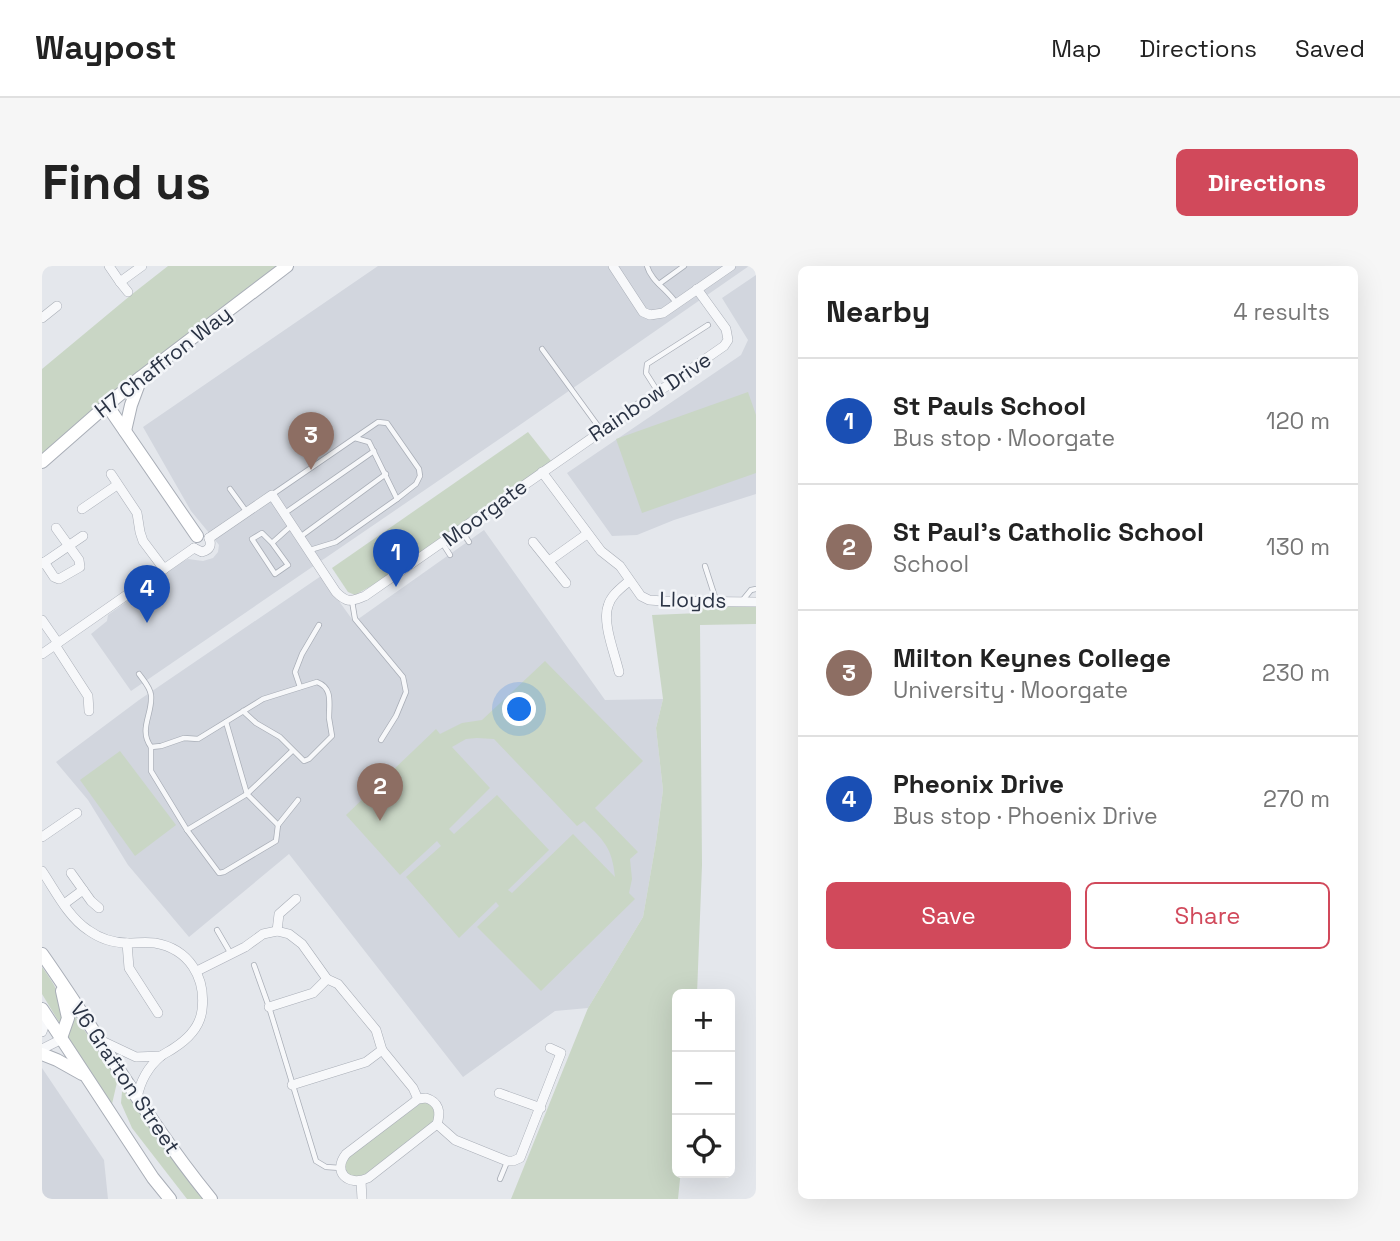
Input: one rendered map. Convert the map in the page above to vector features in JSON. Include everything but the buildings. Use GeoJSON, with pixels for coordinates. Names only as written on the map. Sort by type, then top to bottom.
{"type":"FeatureCollection","features":[{"type":"Feature","properties":{"kind":"street"},"geometry":{"type":"LineString","coordinates":[[109,266],[128,292]]}},
{"type":"Feature","properties":{"kind":"street"},"geometry":{"type":"LineString","coordinates":[[120,282],[142,266]]}},
{"type":"Feature","properties":{"kind":"street","name":"H7 Chaffron Way"},"geometry":{"type":"LineString","coordinates":[[42,462],[141,377],[287,266]]}},
{"type":"Feature","properties":{"kind":"street"},"geometry":{"type":"LineString","coordinates":[[613,266],[643,312],[650,315],[663,313],[731,266]]}},
{"type":"Feature","properties":{"kind":"street","name":"Rainbow Drive"},"geometry":{"type":"LineString","coordinates":[[554,463],[724,346],[728,340],[726,329],[697,289]]}},
{"type":"Feature","properties":{"kind":"street"},"geometry":{"type":"LineString","coordinates":[[42,318],[57,306]]}},
{"type":"Feature","properties":{"kind":"street"},"geometry":{"type":"LineString","coordinates":[[125,431],[141,377]]}},
{"type":"Feature","properties":{"kind":"street"},"geometry":{"type":"LineString","coordinates":[[107,405],[200,541]]}},
{"type":"Feature","properties":{"kind":"street","name":"Moorgate"},"geometry":{"type":"LineString","coordinates":[[352,601],[365,596],[442,544],[554,463]]}},
{"type":"Feature","properties":{"kind":"street"},"geometry":{"type":"LineString","coordinates":[[542,472],[587,534],[601,551],[620,566],[632,585],[617,590],[607,607],[607,626],[619,671]]}},
{"type":"Feature","properties":{"kind":"street"},"geometry":{"type":"LineString","coordinates":[[111,474],[137,513],[143,541],[163,569]]}},
{"type":"Feature","properties":{"kind":"street"},"geometry":{"type":"LineString","coordinates":[[82,509],[117,485]]}},
{"type":"Feature","properties":{"kind":"street"},"geometry":{"type":"LineString","coordinates":[[42,654],[200,541],[272,495],[337,592],[343,599],[352,601]]}},
{"type":"Feature","properties":{"kind":"street"},"geometry":{"type":"LineString","coordinates":[[56,528],[68,545],[79,560],[80,563],[78,568],[56,579],[43,563],[68,545],[83,536]]}},
{"type":"Feature","properties":{"kind":"street"},"geometry":{"type":"LineString","coordinates":[[549,561],[587,534]]}},
{"type":"Feature","properties":{"kind":"street"},"geometry":{"type":"LineString","coordinates":[[533,542],[566,583]]}},
{"type":"Feature","properties":{"kind":"street","name":"Lloyds"},"geometry":{"type":"LineString","coordinates":[[632,585],[641,596],[649,600],[756,601]]}},
{"type":"Feature","properties":{"kind":"street"},"geometry":{"type":"LineString","coordinates":[[42,621],[88,696],[89,711]]}},
{"type":"Feature","properties":{"kind":"street"},"geometry":{"type":"LineString","coordinates":[[42,837],[77,813]]}},
{"type":"Feature","properties":{"kind":"street"},"geometry":{"type":"LineString","coordinates":[[42,871],[74,918],[87,930],[113,942],[152,943],[172,948],[197,971],[202,998],[200,1018],[190,1035],[161,1056],[148,1070],[137,1098]]}},
{"type":"Feature","properties":{"kind":"street"},"geometry":{"type":"LineString","coordinates":[[71,873],[90,901],[99,908]]}},
{"type":"Feature","properties":{"kind":"street"},"geometry":{"type":"LineString","coordinates":[[64,904],[83,890]]}},
{"type":"Feature","properties":{"kind":"street"},"geometry":{"type":"LineString","coordinates":[[277,931],[279,914],[296,899]]}},
{"type":"Feature","properties":{"kind":"street"},"geometry":{"type":"LineString","coordinates":[[197,971],[231,955],[263,934],[277,931],[289,934],[302,944],[327,979],[338,984],[376,1030],[382,1050],[413,1088],[418,1099]]}},
{"type":"Feature","properties":{"kind":"street"},"geometry":{"type":"LineString","coordinates":[[127,943],[129,968],[158,1013]]}},
{"type":"Feature","properties":{"kind":"street","name":"V6 Grafton Street"},"geometry":{"type":"LineString","coordinates":[[42,954],[165,1140],[211,1199]]}},
{"type":"Feature","properties":{"kind":"street"},"geometry":{"type":"LineString","coordinates":[[55,972],[68,1018],[61,1038],[42,1051],[85,1076]]}},
{"type":"Feature","properties":{"kind":"street"},"geometry":{"type":"LineString","coordinates":[[269,1007],[313,993],[327,979]]}},
{"type":"Feature","properties":{"kind":"street"},"geometry":{"type":"LineString","coordinates":[[42,1032],[43,1011]]}},
{"type":"Feature","properties":{"kind":"street","name":"V6 Grafton Street"},"geometry":{"type":"LineString","coordinates":[[43,1011],[153,1178],[170,1199]]}},
{"type":"Feature","properties":{"kind":"street"},"geometry":{"type":"LineString","coordinates":[[99,1040],[136,1056],[161,1056]]}},
{"type":"Feature","properties":{"kind":"street"},"geometry":{"type":"LineString","coordinates":[[437,1124],[455,1140],[507,1161],[517,1161],[522,1156],[561,1053],[550,1048]]}},
{"type":"Feature","properties":{"kind":"street"},"geometry":{"type":"LineString","coordinates":[[292,1086],[366,1062],[382,1050]]}},
{"type":"Feature","properties":{"kind":"street"},"geometry":{"type":"LineString","coordinates":[[499,1093],[541,1108]]}},
{"type":"Feature","properties":{"kind":"street"},"geometry":{"type":"LineString","coordinates":[[418,1099],[430,1099],[437,1105],[437,1124],[368,1178],[361,1181],[349,1180],[342,1173],[341,1163],[346,1153],[418,1099]]}},
{"type":"Feature","properties":{"kind":"street"},"geometry":{"type":"LineString","coordinates":[[361,1181],[362,1199]]}},
{"type":"Feature","properties":{"kind":"lane"},"geometry":{"type":"LineString","coordinates":[[647,266],[650,274],[677,303]]}},
{"type":"Feature","properties":{"kind":"lane"},"geometry":{"type":"LineString","coordinates":[[659,284],[684,266]]}},
{"type":"Feature","properties":{"kind":"lane"},"geometry":{"type":"LineString","coordinates":[[658,392],[646,373],[647,364],[708,325]]}},
{"type":"Feature","properties":{"kind":"lane"},"geometry":{"type":"LineString","coordinates":[[542,349],[601,430]]}},
{"type":"Feature","properties":{"kind":"lane"},"geometry":{"type":"LineString","coordinates":[[272,495],[378,422],[387,423],[419,469],[420,476],[416,484],[397,499],[336,542],[308,550]]}},
{"type":"Feature","properties":{"kind":"lane"},"geometry":{"type":"LineString","coordinates":[[354,438],[369,442],[397,499]]}},
{"type":"Feature","properties":{"kind":"lane"},"geometry":{"type":"LineString","coordinates":[[285,513],[374,451]]}},
{"type":"Feature","properties":{"kind":"lane"},"geometry":{"type":"LineString","coordinates":[[300,537],[386,474]]}},
{"type":"Feature","properties":{"kind":"lane"},"geometry":{"type":"LineString","coordinates":[[230,489],[247,512]]}},
{"type":"Feature","properties":{"kind":"lane"},"geometry":{"type":"LineString","coordinates":[[271,543],[292,525]]}},
{"type":"Feature","properties":{"kind":"lane"},"geometry":{"type":"LineString","coordinates":[[461,530],[469,542]]}},
{"type":"Feature","properties":{"kind":"lane"},"geometry":{"type":"LineString","coordinates":[[262,533],[271,543],[288,565],[275,574],[252,539],[262,533]]}},
{"type":"Feature","properties":{"kind":"lane"},"geometry":{"type":"LineString","coordinates":[[442,544],[450,555]]}},
{"type":"Feature","properties":{"kind":"lane"},"geometry":{"type":"LineString","coordinates":[[705,566],[716,601]]}},
{"type":"Feature","properties":{"kind":"lane"},"geometry":{"type":"LineString","coordinates":[[741,601],[751,590],[756,590]]}},
{"type":"Feature","properties":{"kind":"lane"},"geometry":{"type":"LineString","coordinates":[[352,601],[355,619],[403,677],[406,692],[396,716],[381,740]]}},
{"type":"Feature","properties":{"kind":"lane"},"geometry":{"type":"LineString","coordinates":[[300,687],[295,672],[302,653],[319,625]]}},
{"type":"Feature","properties":{"kind":"lane"},"geometry":{"type":"LineString","coordinates":[[139,674],[148,687],[151,698],[146,721],[146,740],[151,747],[151,771],[187,830],[217,872],[222,873],[273,844],[278,825],[298,800]]}},
{"type":"Feature","properties":{"kind":"lane"},"geometry":{"type":"LineString","coordinates":[[151,747],[184,738],[198,739],[243,711],[263,699],[317,682],[322,683],[328,690],[332,736],[307,761],[301,760],[281,737],[256,723],[243,711]]}},
{"type":"Feature","properties":{"kind":"lane"},"geometry":{"type":"LineString","coordinates":[[226,722],[247,794],[278,825]]}},
{"type":"Feature","properties":{"kind":"lane"},"geometry":{"type":"LineString","coordinates":[[187,830],[247,794],[292,751]]}},
{"type":"Feature","properties":{"kind":"lane"},"geometry":{"type":"LineString","coordinates":[[217,930],[231,955]]}},
{"type":"Feature","properties":{"kind":"lane"},"geometry":{"type":"LineString","coordinates":[[254,965],[316,1161],[326,1167],[341,1168]]}},
{"type":"Feature","properties":{"kind":"lane"},"geometry":{"type":"LineString","coordinates":[[500,1180],[507,1161]]}},
{"type":"Feature","properties":{"kind":"shaded area"},"geometry":{"type":"Polygon","coordinates":[[[378,266],[749,266],[131,691],[91,634],[107,621],[108,615],[182,562],[188,559],[203,561],[213,558],[219,545],[191,511],[143,427],[378,266]]]}},
{"type":"Feature","properties":{"kind":"shaded area"},"geometry":{"type":"Polygon","coordinates":[[[756,275],[756,494],[674,520],[637,535],[612,536],[567,473],[741,355],[748,340],[722,298],[756,275]]]}},
{"type":"Feature","properties":{"kind":"shaded area"},"geometry":{"type":"Polygon","coordinates":[[[484,530],[605,700],[663,699],[656,728],[663,790],[643,917],[588,1008],[555,1011],[463,1077],[289,854],[189,937],[128,865],[88,800],[56,762],[139,700],[321,576],[354,622],[484,530]]]}},
{"type":"Feature","properties":{"kind":"shaded area"},"geometry":{"type":"Polygon","coordinates":[[[42,1068],[104,1160],[108,1199],[42,1199],[42,1068]]]}},
{"type":"Feature","properties":{"kind":"green space"},"geometry":{"type":"Polygon","coordinates":[[[168,266],[276,266],[164,352],[42,459],[42,369],[168,266]]]}},
{"type":"Feature","properties":{"kind":"green space"},"geometry":{"type":"Polygon","coordinates":[[[748,392],[756,415],[756,473],[642,513],[616,439],[748,392]]]}},
{"type":"Feature","properties":{"kind":"green space"},"geometry":{"type":"Polygon","coordinates":[[[528,432],[551,461],[373,585],[355,595],[348,592],[332,568],[528,432]]]}},
{"type":"Feature","properties":{"kind":"green space"},"geometry":{"type":"Polygon","coordinates":[[[698,606],[756,607],[756,624],[700,625],[702,865],[697,989],[672,989],[672,1178],[680,1178],[678,1199],[511,1199],[588,1008],[643,917],[663,790],[656,728],[663,699],[652,615],[700,613],[698,606]]]}},
{"type":"Feature","properties":{"kind":"green space"},"geometry":{"type":"Polygon","coordinates":[[[545,661],[643,761],[595,808],[638,852],[630,859],[632,879],[629,893],[635,899],[541,991],[477,927],[499,906],[496,902],[459,938],[406,877],[441,846],[437,841],[400,875],[346,815],[436,729],[440,734],[462,723],[482,720],[545,661]],[[466,739],[452,747],[490,788],[449,829],[454,834],[497,795],[549,850],[508,890],[512,893],[573,834],[615,877],[612,858],[602,840],[584,821],[577,826],[494,739],[466,739]]]}},
{"type":"Feature","properties":{"kind":"green space"},"geometry":{"type":"Polygon","coordinates":[[[120,751],[176,825],[135,856],[80,780],[120,751]]]}},
{"type":"Feature","properties":{"kind":"green space"},"geometry":{"type":"Polygon","coordinates":[[[42,967],[60,998],[59,1022],[42,994],[42,967]]]}},
{"type":"Feature","properties":{"kind":"green space"},"geometry":{"type":"Polygon","coordinates":[[[70,1009],[118,1078],[112,1104],[66,1037],[70,1009]]]}},
{"type":"Feature","properties":{"kind":"green space"},"geometry":{"type":"Polygon","coordinates":[[[125,1088],[207,1199],[187,1199],[132,1128],[121,1103],[125,1088]]]}},
{"type":"Feature","properties":{"kind":"green space"},"geometry":{"type":"Polygon","coordinates":[[[421,1103],[429,1104],[433,1108],[433,1122],[364,1175],[355,1177],[348,1174],[345,1166],[348,1157],[421,1103]]]}},
{"type":"Feature","properties":{"kind":"place","name":"Milton Keynes College"},"geometry":{"type":"Point","coordinates":[311,470]}},
{"type":"Feature","properties":{"kind":"place","name":"St Pauls School"},"geometry":{"type":"Point","coordinates":[396,587]}},
{"type":"Feature","properties":{"kind":"place","name":"Pheonix Drive"},"geometry":{"type":"Point","coordinates":[147,623]}},
{"type":"Feature","properties":{"kind":"place","name":"St Paul's Catholic School"},"geometry":{"type":"Point","coordinates":[380,821]}}]}
